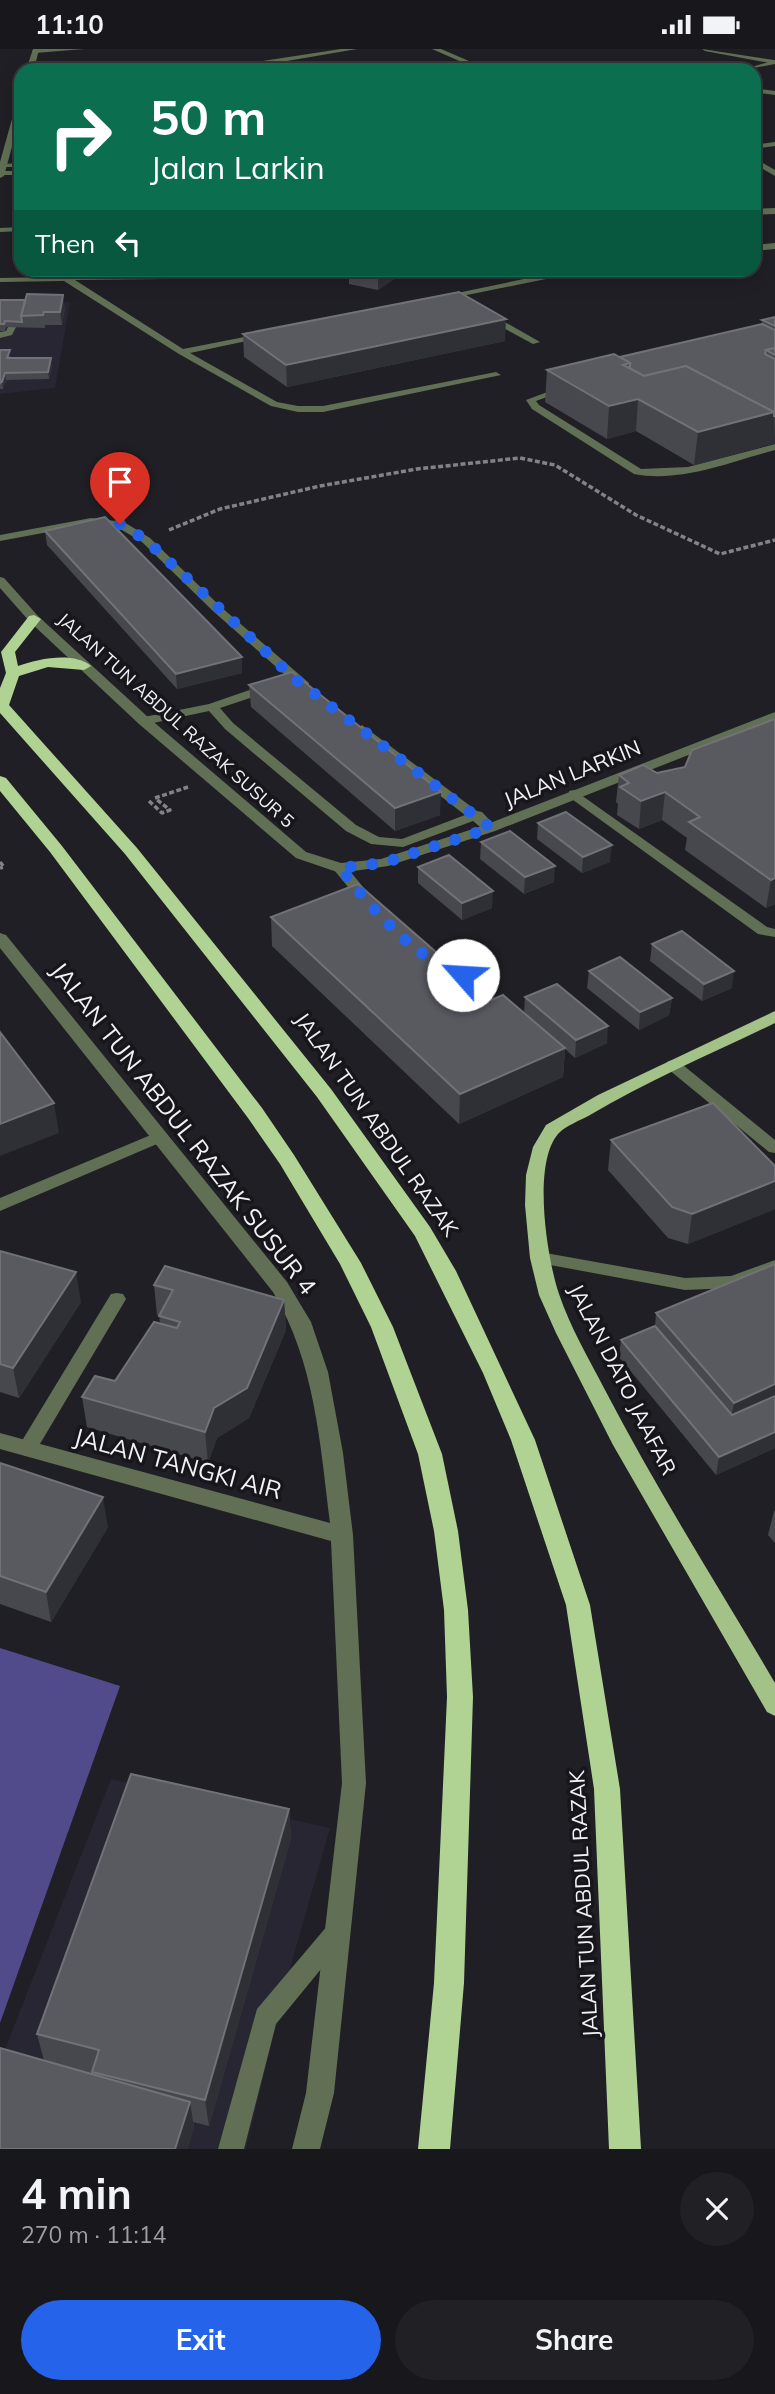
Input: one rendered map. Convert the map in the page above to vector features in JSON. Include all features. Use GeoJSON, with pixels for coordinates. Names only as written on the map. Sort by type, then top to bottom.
{"type":"FeatureCollection","features":[{"type":"Feature","properties":{"kind":"highway"},"geometry":{"type":"LineString","coordinates":[[0,704],[13,673],[8,652],[34,619]]}},
{"type":"Feature","properties":{"kind":"highway"},"geometry":{"type":"LineString","coordinates":[[13,673],[50,662],[84,666]]}},
{"type":"Feature","properties":{"kind":"highway","name":"JALAN TUN ABDUL RAZAK"},"geometry":{"type":"LineString","coordinates":[[0,704],[166,893],[324,1093],[423,1232],[450,1281],[523,1440],[578,1605],[607,1789],[625,2149]]}},
{"type":"Feature","properties":{"kind":"highway"},"geometry":{"type":"LineString","coordinates":[[0,781],[56,849],[247,1102],[287,1160],[350,1263],[382,1327],[430,1454],[446,1531],[454,1597],[460,1697],[449,1983],[434,2149]]}},
{"type":"Feature","properties":{"kind":"main road","name":"JALAN DATO JAAFAR"},"geometry":{"type":"LineString","coordinates":[[775,1016],[604,1099],[552,1129],[542,1147],[535,1175],[534,1205],[540,1258],[549,1295],[566,1333],[620,1439],[775,1705]]}},
{"type":"Feature","properties":{"kind":"street"},"geometry":{"type":"LineString","coordinates":[[263,63],[354,49]]}},
{"type":"Feature","properties":{"kind":"street"},"geometry":{"type":"LineString","coordinates":[[435,49],[469,63]]}},
{"type":"Feature","properties":{"kind":"street"},"geometry":{"type":"LineString","coordinates":[[1,172],[14,134]]}},
{"type":"Feature","properties":{"kind":"street","name":"JALAN TUN ABDUL RAZAK SUSUR 5"},"geometry":{"type":"LineString","coordinates":[[0,581],[34,619],[144,721],[301,855],[340,868]]}},
{"type":"Feature","properties":{"kind":"street","name":"JALAN LARKIN"},"geometry":{"type":"LineString","coordinates":[[340,868],[383,863],[491,828],[775,716]]}},
{"type":"Feature","properties":{"kind":"street","name":"JALAN TUN ABDUL RAZAK SUSUR 4"},"geometry":{"type":"LineString","coordinates":[[0,938],[258,1258],[301,1322],[318,1373],[332,1453],[342,1535],[354,1783],[320,2093],[306,2149]]}},
{"type":"Feature","properties":{"kind":"street","name":"JALAN TANGKI AIR"},"geometry":{"type":"LineString","coordinates":[[0,1441],[342,1535]]}},
{"type":"Feature","properties":{"kind":"lane"},"geometry":{"type":"LineString","coordinates":[[35,50],[81,49]]}},
{"type":"Feature","properties":{"kind":"lane"},"geometry":{"type":"LineString","coordinates":[[705,49],[775,62]]}},
{"type":"Feature","properties":{"kind":"lane"},"geometry":{"type":"LineString","coordinates":[[10,142],[14,142]]}},
{"type":"Feature","properties":{"kind":"lane"},"geometry":{"type":"LineString","coordinates":[[0,280],[32,277]]}},
{"type":"Feature","properties":{"kind":"lane"},"geometry":{"type":"LineString","coordinates":[[68,277],[182,352],[274,404],[298,409],[323,409],[496,375]]}},
{"type":"Feature","properties":{"kind":"lane"},"geometry":{"type":"LineString","coordinates":[[103,277],[167,277]]}},
{"type":"Feature","properties":{"kind":"lane"},"geometry":{"type":"LineString","coordinates":[[437,298],[543,277]]}},
{"type":"Feature","properties":{"kind":"lane"},"geometry":{"type":"LineString","coordinates":[[450,295],[463,302]]}},
{"type":"Feature","properties":{"kind":"lane"},"geometry":{"type":"LineString","coordinates":[[475,309],[536,342]]}},
{"type":"Feature","properties":{"kind":"lane"},"geometry":{"type":"LineString","coordinates":[[0,335],[9,333],[12,327]]}},
{"type":"Feature","properties":{"kind":"lane"},"geometry":{"type":"LineString","coordinates":[[182,352],[276,332]]}},
{"type":"Feature","properties":{"kind":"lane"},"geometry":{"type":"LineString","coordinates":[[579,386],[539,395],[531,400],[535,407],[638,472],[654,475],[673,472],[775,447]]}},
{"type":"Feature","properties":{"kind":"lane"},"geometry":{"type":"LineString","coordinates":[[0,538],[91,521],[120,524],[146,540],[295,679],[317,695]]}},
{"type":"Feature","properties":{"kind":"lane"},"geometry":{"type":"LineString","coordinates":[[144,721],[212,707],[295,679]]}},
{"type":"Feature","properties":{"kind":"lane"},"geometry":{"type":"LineString","coordinates":[[212,707],[229,726],[351,828],[376,841],[403,843],[477,815]]}},
{"type":"Feature","properties":{"kind":"lane"},"geometry":{"type":"LineString","coordinates":[[349,719],[491,828]]}},
{"type":"Feature","properties":{"kind":"lane"},"geometry":{"type":"LineString","coordinates":[[574,794],[763,931],[775,933]]}},
{"type":"Feature","properties":{"kind":"lane"},"geometry":{"type":"LineString","coordinates":[[340,868],[377,911]]}},
{"type":"Feature","properties":{"kind":"lane"},"geometry":{"type":"LineString","coordinates":[[433,962],[463,975],[482,971]]}},
{"type":"Feature","properties":{"kind":"lane"},"geometry":{"type":"LineString","coordinates":[[673,1065],[772,1141]]}},
{"type":"Feature","properties":{"kind":"lane"},"geometry":{"type":"LineString","coordinates":[[0,1205],[158,1137]]}},
{"type":"Feature","properties":{"kind":"lane"},"geometry":{"type":"LineString","coordinates":[[540,1258],[685,1285],[732,1282],[775,1266]]}},
{"type":"Feature","properties":{"kind":"lane"},"geometry":{"type":"LineString","coordinates":[[27,1449],[117,1299]]}},
{"type":"Feature","properties":{"kind":"lane"},"geometry":{"type":"LineString","coordinates":[[231,2149],[266,2018],[337,1932]]}},
{"type":"Feature","properties":{"kind":"path"},"geometry":{"type":"LineString","coordinates":[[146,540],[220,509],[320,486],[417,469],[520,458],[555,465],[583,479],[636,515],[720,554],[775,540]]}},
{"type":"Feature","properties":{"kind":"path"},"geometry":{"type":"LineString","coordinates":[[149,801],[162,813],[170,810],[156,798]]}},
{"type":"Feature","properties":{"kind":"path"},"geometry":{"type":"LineString","coordinates":[[0,862],[4,867],[0,868]]}},
{"type":"Feature","properties":{"kind":"shaded area"},"geometry":{"type":"Polygon","coordinates":[[[70,302],[55,388],[0,394],[0,304],[70,302]]]}},
{"type":"Feature","properties":{"kind":"shaded area"},"geometry":{"type":"Polygon","coordinates":[[[0,1648],[120,1686],[0,2023],[0,1648]]]}},
{"type":"Feature","properties":{"kind":"shaded area"},"geometry":{"type":"Polygon","coordinates":[[[111,1779],[330,1828],[288,1976],[246,2149],[0,2149],[0,2062],[111,1779]]]}},
{"type":"Feature","properties":{"kind":"building"},"geometry":{"type":"Polygon","coordinates":[[[459,292],[506,319],[286,365],[243,334],[459,292]]]}},
{"type":"Feature","properties":{"kind":"building"},"geometry":{"type":"Polygon","coordinates":[[[27,294],[63,295],[60,312],[21,316],[27,294]]]}},
{"type":"Feature","properties":{"kind":"building"},"geometry":{"type":"Polygon","coordinates":[[[0,300],[25,300],[22,322],[5,321],[0,324],[0,300]]]}},
{"type":"Feature","properties":{"kind":"building"},"geometry":{"type":"Polygon","coordinates":[[[775,317],[775,326],[762,320],[775,317]]]}},
{"type":"Feature","properties":{"kind":"building"},"geometry":{"type":"Polygon","coordinates":[[[762,324],[775,330],[775,348],[766,350],[765,354],[775,359],[775,416],[774,412],[686,366],[644,376],[628,367],[630,363],[620,357],[762,324]]]}},
{"type":"Feature","properties":{"kind":"building"},"geometry":{"type":"Polygon","coordinates":[[[775,348],[775,355],[766,350],[775,348]]]}},
{"type":"Feature","properties":{"kind":"building"},"geometry":{"type":"Polygon","coordinates":[[[0,350],[10,350],[7,358],[51,358],[48,372],[5,373],[0,383],[0,350]]]}},
{"type":"Feature","properties":{"kind":"building"},"geometry":{"type":"Polygon","coordinates":[[[614,354],[630,363],[623,365],[644,376],[686,366],[774,412],[698,432],[638,399],[609,406],[547,370],[614,354]]]}},
{"type":"Feature","properties":{"kind":"building"},"geometry":{"type":"Polygon","coordinates":[[[105,517],[242,657],[176,674],[45,531],[105,517]]]}},
{"type":"Feature","properties":{"kind":"building"},"geometry":{"type":"Polygon","coordinates":[[[292,672],[441,792],[395,808],[249,685],[292,672]]]}},
{"type":"Feature","properties":{"kind":"building"},"geometry":{"type":"Polygon","coordinates":[[[775,719],[775,878],[771,880],[689,822],[700,817],[665,792],[641,801],[620,787],[629,783],[619,775],[643,765],[657,773],[685,767],[692,750],[775,719]]]}},
{"type":"Feature","properties":{"kind":"building"},"geometry":{"type":"Polygon","coordinates":[[[566,812],[612,845],[583,857],[538,823],[566,812]]]}},
{"type":"Feature","properties":{"kind":"building"},"geometry":{"type":"Polygon","coordinates":[[[510,831],[555,866],[525,877],[481,842],[510,831]]]}},
{"type":"Feature","properties":{"kind":"building"},"geometry":{"type":"Polygon","coordinates":[[[449,855],[493,891],[462,903],[418,867],[449,855]]]}},
{"type":"Feature","properties":{"kind":"building"},"geometry":{"type":"Polygon","coordinates":[[[358,884],[491,1000],[503,995],[565,1048],[460,1094],[271,917],[358,884]]]}},
{"type":"Feature","properties":{"kind":"building"},"geometry":{"type":"Polygon","coordinates":[[[682,931],[734,971],[704,984],[652,944],[682,931]]]}},
{"type":"Feature","properties":{"kind":"building"},"geometry":{"type":"Polygon","coordinates":[[[620,957],[672,998],[640,1012],[589,971],[620,957]]]}},
{"type":"Feature","properties":{"kind":"building"},"geometry":{"type":"Polygon","coordinates":[[[557,984],[608,1026],[576,1040],[525,997],[557,984]]]}},
{"type":"Feature","properties":{"kind":"building"},"geometry":{"type":"Polygon","coordinates":[[[0,1032],[54,1103],[0,1124],[0,1032]]]}},
{"type":"Feature","properties":{"kind":"building"},"geometry":{"type":"Polygon","coordinates":[[[713,1103],[775,1166],[775,1181],[692,1214],[672,1207],[611,1140],[713,1103]]]}},
{"type":"Feature","properties":{"kind":"building"},"geometry":{"type":"Polygon","coordinates":[[[0,1251],[76,1272],[13,1368],[0,1364],[0,1251]]]}},
{"type":"Feature","properties":{"kind":"building"},"geometry":{"type":"Polygon","coordinates":[[[775,1264],[775,1384],[734,1403],[656,1313],[775,1264]]]}},
{"type":"Feature","properties":{"kind":"building"},"geometry":{"type":"Polygon","coordinates":[[[165,1266],[284,1300],[247,1388],[214,1408],[205,1432],[82,1397],[95,1376],[115,1381],[154,1322],[177,1328],[180,1322],[159,1316],[173,1290],[154,1285],[165,1266]]]}},
{"type":"Feature","properties":{"kind":"building"},"geometry":{"type":"Polygon","coordinates":[[[655,1326],[732,1415],[775,1396],[775,1432],[719,1457],[621,1340],[655,1326]]]}},
{"type":"Feature","properties":{"kind":"building"},"geometry":{"type":"Polygon","coordinates":[[[0,1463],[103,1497],[46,1592],[0,1576],[0,1463]]]}},
{"type":"Feature","properties":{"kind":"building"},"geometry":{"type":"Polygon","coordinates":[[[131,1774],[289,1809],[205,2100],[92,2072],[99,2050],[37,2034],[131,1774]]]}},
{"type":"Feature","properties":{"kind":"building"},"geometry":{"type":"Polygon","coordinates":[[[0,2048],[190,2102],[175,2149],[0,2149],[0,2048]]]}},
{"type":"Feature","properties":{"kind":"route"},"geometry":{"type":"LineString","coordinates":[[120,524],[146,540],[295,679],[491,828],[383,863],[340,868],[369,904],[433,962],[463,975]]}}]}
